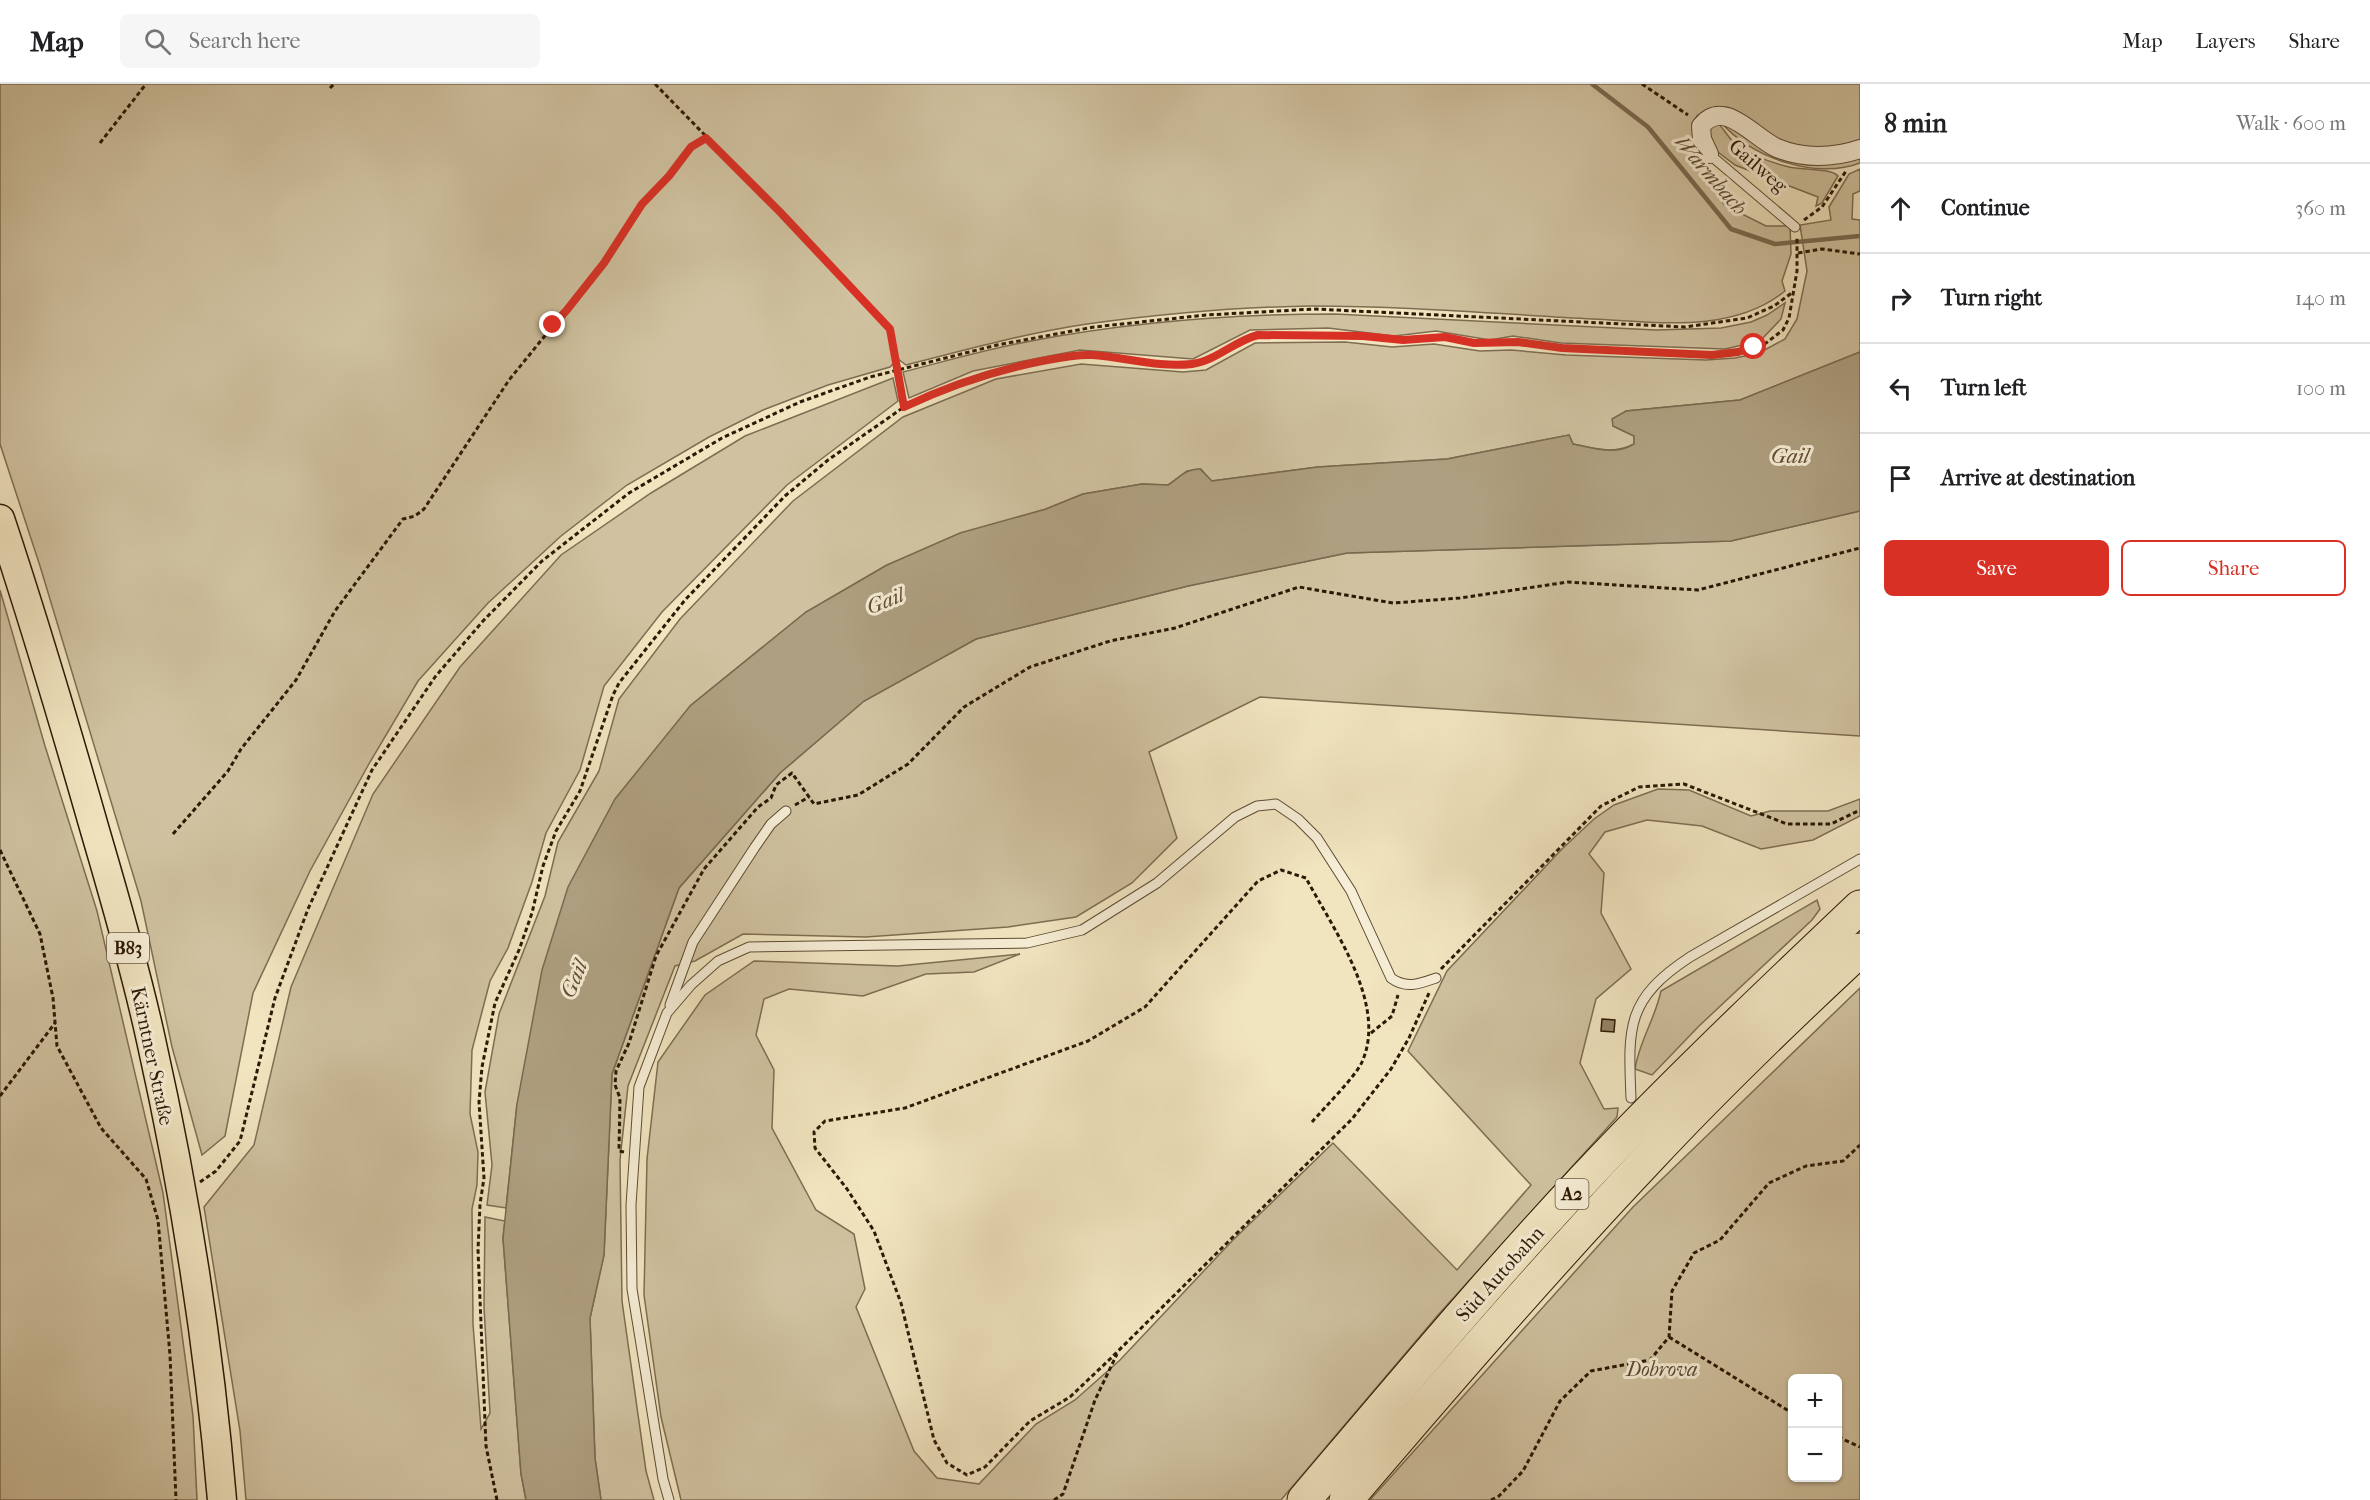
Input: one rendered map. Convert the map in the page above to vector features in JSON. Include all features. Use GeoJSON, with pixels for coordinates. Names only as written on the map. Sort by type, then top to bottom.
{"type":"FeatureCollection","features":[{"type":"Feature","properties":{"kind":"highway","name":"Süd Autobahn"},"geometry":{"type":"LineString","coordinates":[[1304,1500],[1460,1317],[1628,1133],[1762,999],[1860,907]]}},
{"type":"Feature","properties":{"kind":"highway","name":"Süd Autobahn"},"geometry":{"type":"LineString","coordinates":[[1346,1500],[1481,1342],[1650,1156],[1776,1028],[1860,950]]}},
{"type":"Feature","properties":{"kind":"highway"},"geometry":{"type":"LineString","coordinates":[[1628,1133],[1631,1098]]}},
{"type":"Feature","properties":{"kind":"main road","name":"Kärntner Straße"},"geometry":{"type":"LineString","coordinates":[[0,519],[67,730],[120,916],[151,1040],[182,1195],[202,1313],[212,1388],[222,1500]]}},
{"type":"Feature","properties":{"kind":"street","name":"Gailweg"},"geometry":{"type":"LineString","coordinates":[[1709,154],[1702,139],[1701,126],[1707,118],[1718,116],[1730,117],[1777,148],[1810,156],[1832,156],[1860,149]]}},
{"type":"Feature","properties":{"kind":"lane","name":"Gailweg"},"geometry":{"type":"LineString","coordinates":[[1709,154],[1796,227]]}},
{"type":"Feature","properties":{"kind":"lane"},"geometry":{"type":"LineString","coordinates":[[667,1013],[691,985],[718,961],[748,947],[1027,943],[1082,930],[1157,883],[1234,817],[1257,806],[1276,804],[1298,819],[1317,838],[1351,891],[1391,978],[1401,985],[1418,985],[1436,978]]}},
{"type":"Feature","properties":{"kind":"lane"},"geometry":{"type":"LineString","coordinates":[[669,1500],[663,1479],[632,1289],[631,1205],[639,1087],[693,942],[771,824],[786,811]]}},
{"type":"Feature","properties":{"kind":"lane"},"geometry":{"type":"LineString","coordinates":[[1631,1098],[1629,1044],[1635,1014],[1645,996],[1666,973],[1860,859]]}},
{"type":"Feature","properties":{"kind":"path"},"geometry":{"type":"LineString","coordinates":[[100,143],[146,84]]}},
{"type":"Feature","properties":{"kind":"path"},"geometry":{"type":"LineString","coordinates":[[330,88],[334,84]]}},
{"type":"Feature","properties":{"kind":"path"},"geometry":{"type":"LineString","coordinates":[[655,84],[890,329],[904,407]]}},
{"type":"Feature","properties":{"kind":"path"},"geometry":{"type":"LineString","coordinates":[[1642,84],[1701,126]]}},
{"type":"Feature","properties":{"kind":"path"},"geometry":{"type":"LineString","coordinates":[[173,834],[228,771],[241,749],[296,680],[335,611],[403,519],[415,516],[424,508],[509,380],[604,263],[631,219],[691,147],[706,138]]}},
{"type":"Feature","properties":{"kind":"path"},"geometry":{"type":"LineString","coordinates":[[1796,227],[1822,207],[1845,172],[1852,168]]}},
{"type":"Feature","properties":{"kind":"path"},"geometry":{"type":"LineString","coordinates":[[497,1500],[486,1446],[478,1250],[480,1204],[484,1178],[479,1102],[482,1067],[495,1003],[519,950],[532,913],[543,866],[556,831],[580,791],[619,683],[685,600],[785,496],[828,460],[904,407],[941,389],[986,373],[1026,364],[1090,355],[1144,363],[1190,364],[1213,358],[1244,339],[1258,335],[1363,336],[1403,340],[1445,337],[1474,343],[1518,342],[1562,348],[1712,355],[1738,352],[1766,343],[1783,330],[1789,318],[1798,253],[1822,249],[1860,254]]}},
{"type":"Feature","properties":{"kind":"path"},"geometry":{"type":"LineString","coordinates":[[182,1195],[216,1171],[240,1141],[275,998],[308,909],[372,770],[435,677],[483,621],[542,561],[629,493],[722,438],[800,402],[897,369],[1094,327],[1206,315],[1314,309],[1685,327],[1747,318],[1774,306],[1793,292]]}},
{"type":"Feature","properties":{"kind":"path"},"geometry":{"type":"LineString","coordinates":[[634,1152],[620,1151],[620,1098],[615,1085],[616,1071],[629,1042],[656,956],[704,869],[758,807],[771,798],[776,785],[792,773],[814,804],[858,795],[908,764],[964,707],[1030,667],[1110,641],[1175,628],[1299,587],[1393,603],[1460,598],[1568,582],[1698,590],[1860,548]]}},
{"type":"Feature","properties":{"kind":"path"},"geometry":{"type":"LineString","coordinates":[[1312,1122],[1362,1063],[1371,1033],[1362,982],[1306,878],[1281,870],[1258,881],[1145,1006],[1088,1041],[905,1108],[825,1120],[814,1132],[815,1148],[874,1231],[901,1303],[934,1440],[946,1463],[967,1474],[986,1467],[1030,1421],[1070,1396],[1118,1352],[1352,1119],[1391,1069],[1409,1038],[1442,968],[1601,806],[1640,788],[1684,784],[1787,824],[1831,824],[1860,810]]}},
{"type":"Feature","properties":{"kind":"path"},"geometry":{"type":"LineString","coordinates":[[0,850],[40,934],[53,998],[57,1046],[102,1128],[146,1179],[158,1220],[170,1355],[176,1500]]}},
{"type":"Feature","properties":{"kind":"path"},"geometry":{"type":"LineString","coordinates":[[1371,1033],[1392,1016],[1401,985]]}},
{"type":"Feature","properties":{"kind":"path"},"geometry":{"type":"LineString","coordinates":[[0,1096],[55,1022]]}},
{"type":"Feature","properties":{"kind":"path"},"geometry":{"type":"LineString","coordinates":[[1491,1500],[1499,1496],[1523,1471],[1560,1401],[1591,1371],[1650,1360],[1670,1337],[1672,1291],[1694,1253],[1720,1240],[1769,1183],[1806,1166],[1843,1161],[1860,1145]]}},
{"type":"Feature","properties":{"kind":"path"},"geometry":{"type":"LineString","coordinates":[[1670,1337],[1788,1411]]}},
{"type":"Feature","properties":{"kind":"path"},"geometry":{"type":"LineString","coordinates":[[1054,1500],[1063,1494],[1095,1400],[1118,1352]]}},
{"type":"Feature","properties":{"kind":"path"},"geometry":{"type":"LineString","coordinates":[[1842,1439],[1860,1447]]}},
{"type":"Feature","properties":{"kind":"green space"},"geometry":{"type":"Polygon","coordinates":[[[0,84],[1860,84],[1860,143],[1825,150],[1810,150],[1773,138],[1728,107],[1719,107],[1697,116],[1696,128],[1700,150],[1724,205],[1766,226],[1790,226],[1791,254],[1782,281],[1785,291],[1764,305],[1742,314],[1718,320],[1667,323],[1418,309],[1312,306],[1199,312],[1087,324],[1019,337],[906,365],[898,359],[890,367],[828,385],[763,410],[709,437],[627,485],[561,536],[488,603],[418,681],[310,871],[253,993],[225,1136],[202,1155],[172,1047],[141,901],[40,566],[0,444],[0,84]]]}},
{"type":"Feature","properties":{"kind":"green space"},"geometry":{"type":"Polygon","coordinates":[[[1715,121],[1734,142],[1755,155],[1789,167],[1823,170],[1838,176],[1822,203],[1816,206],[1818,197],[1735,165],[1714,149],[1706,129],[1715,121]]]}},
{"type":"Feature","properties":{"kind":"green space"},"geometry":{"type":"Polygon","coordinates":[[[1721,122],[1749,138],[1860,155],[1860,163],[1843,168],[1824,169],[1785,162],[1749,146],[1721,122]]]}},
{"type":"Feature","properties":{"kind":"green space"},"geometry":{"type":"Polygon","coordinates":[[[1860,169],[1860,191],[1853,194],[1852,219],[1860,220],[1860,352],[1740,400],[1626,411],[1613,426],[1634,436],[1634,444],[1619,449],[1604,450],[1573,444],[1569,435],[1447,459],[1318,467],[1211,481],[1201,469],[1187,471],[1168,485],[1142,484],[1083,494],[887,565],[806,612],[690,706],[517,1104],[506,1208],[487,1205],[492,1165],[485,1092],[499,1014],[545,896],[558,842],[599,771],[619,699],[680,619],[793,501],[903,417],[996,379],[1081,364],[1183,372],[1206,370],[1255,343],[1345,342],[1392,347],[1434,344],[1480,351],[1511,350],[1566,355],[1706,360],[1735,358],[1759,353],[1785,339],[1797,319],[1807,271],[1800,225],[1831,220],[1829,207],[1849,174],[1860,169]]]}},
{"type":"Feature","properties":{"kind":"green space"},"geometry":{"type":"Polygon","coordinates":[[[1785,303],[1781,319],[1760,341],[1725,349],[1561,343],[1513,336],[1490,340],[1436,331],[1394,336],[1328,328],[1250,330],[1193,359],[1080,350],[973,371],[909,398],[903,372],[1031,341],[1183,320],[1335,314],[1656,330],[1721,328],[1751,322],[1785,303]]]}},
{"type":"Feature","properties":{"kind":"green space"},"geometry":{"type":"Polygon","coordinates":[[[893,378],[898,401],[787,485],[662,612],[604,686],[580,770],[546,833],[532,882],[508,948],[490,981],[472,1050],[470,1114],[478,1152],[477,1185],[472,1209],[473,1324],[481,1429],[490,1413],[484,1307],[485,1217],[505,1221],[503,1238],[521,1474],[526,1500],[246,1500],[240,1431],[204,1207],[254,1145],[291,987],[373,794],[460,667],[561,555],[651,493],[745,436],[893,378]]]}},
{"type":"Feature","properties":{"kind":"green space"},"geometry":{"type":"Polygon","coordinates":[[[1860,511],[1860,736],[1260,697],[1149,752],[1177,838],[1132,883],[1076,917],[1008,927],[866,937],[743,934],[695,961],[675,966],[628,1086],[620,1160],[622,1301],[646,1471],[654,1500],[601,1500],[595,1458],[590,1318],[604,1255],[612,1074],[679,888],[780,773],[864,701],[976,639],[1188,586],[1347,553],[1731,541],[1860,511]]]}},
{"type":"Feature","properties":{"kind":"green space"},"geometry":{"type":"Polygon","coordinates":[[[0,590],[45,746],[97,911],[163,1193],[193,1416],[197,1500],[0,1500],[0,590]]]}},
{"type":"Feature","properties":{"kind":"green space"},"geometry":{"type":"Polygon","coordinates":[[[1658,789],[1689,790],[1751,816],[1770,811],[1828,811],[1860,799],[1860,816],[1813,840],[1761,849],[1702,826],[1647,820],[1605,832],[1589,854],[1604,873],[1601,913],[1631,969],[1596,999],[1580,1063],[1604,1109],[1618,1108],[1617,1117],[1438,1315],[1281,1500],[681,1500],[661,1417],[644,1295],[647,1159],[658,1062],[705,995],[754,961],[898,966],[1020,954],[974,972],[926,974],[863,996],[789,989],[764,999],[756,1035],[774,1070],[772,1128],[816,1210],[854,1234],[865,1289],[856,1307],[914,1451],[937,1478],[979,1484],[1036,1424],[1075,1400],[1120,1360],[1232,1241],[1333,1143],[1457,1270],[1531,1185],[1408,1051],[1447,971],[1562,849],[1594,819],[1614,805],[1658,789]]]}},
{"type":"Feature","properties":{"kind":"green space"},"geometry":{"type":"Polygon","coordinates":[[[1817,900],[1820,909],[1812,920],[1699,1026],[1652,1075],[1635,1069],[1661,991],[1817,900]]]}},
{"type":"Feature","properties":{"kind":"green space","name":"Dobrova"},"geometry":{"type":"Polygon","coordinates":[[[1860,988],[1860,1500],[1370,1500],[1633,1207],[1860,988]]]}},
{"type":"Feature","properties":{"kind":"water","name":"Gail"},"geometry":{"type":"Polygon","coordinates":[[[1860,352],[1860,511],[1731,541],[1347,553],[1188,586],[976,639],[864,701],[780,773],[679,888],[612,1074],[604,1255],[590,1318],[595,1458],[601,1500],[526,1500],[521,1474],[503,1238],[517,1104],[542,970],[568,887],[615,799],[690,706],[806,612],[887,565],[960,533],[1046,509],[1083,494],[1142,484],[1168,485],[1195,469],[1200,469],[1212,481],[1318,467],[1447,459],[1569,435],[1573,444],[1604,450],[1619,450],[1634,444],[1634,436],[1613,426],[1612,419],[1626,411],[1740,400],[1860,352]]]}},
{"type":"Feature","properties":{"kind":"building"},"geometry":{"type":"Polygon","coordinates":[[[1602,1019],[1615,1020],[1614,1032],[1601,1031],[1602,1019]]]}},
{"type":"Feature","properties":{"kind":"waterway","name":"Warmbach"},"geometry":{"type":"LineString","coordinates":[[1592,84],[1648,127],[1731,229],[1775,244],[1860,236]]}},
{"type":"Feature","properties":{"kind":"route"},"geometry":{"type":"LineString","coordinates":[[553,325],[604,263],[642,204],[669,176],[691,147],[706,138],[780,212],[890,329],[904,407],[941,389],[986,373],[1026,364],[1090,355],[1144,363],[1190,364],[1213,358],[1244,339],[1258,335],[1363,336],[1403,340],[1445,337],[1474,343],[1518,342],[1562,348],[1712,355],[1738,352],[1754,347]]}}]}
